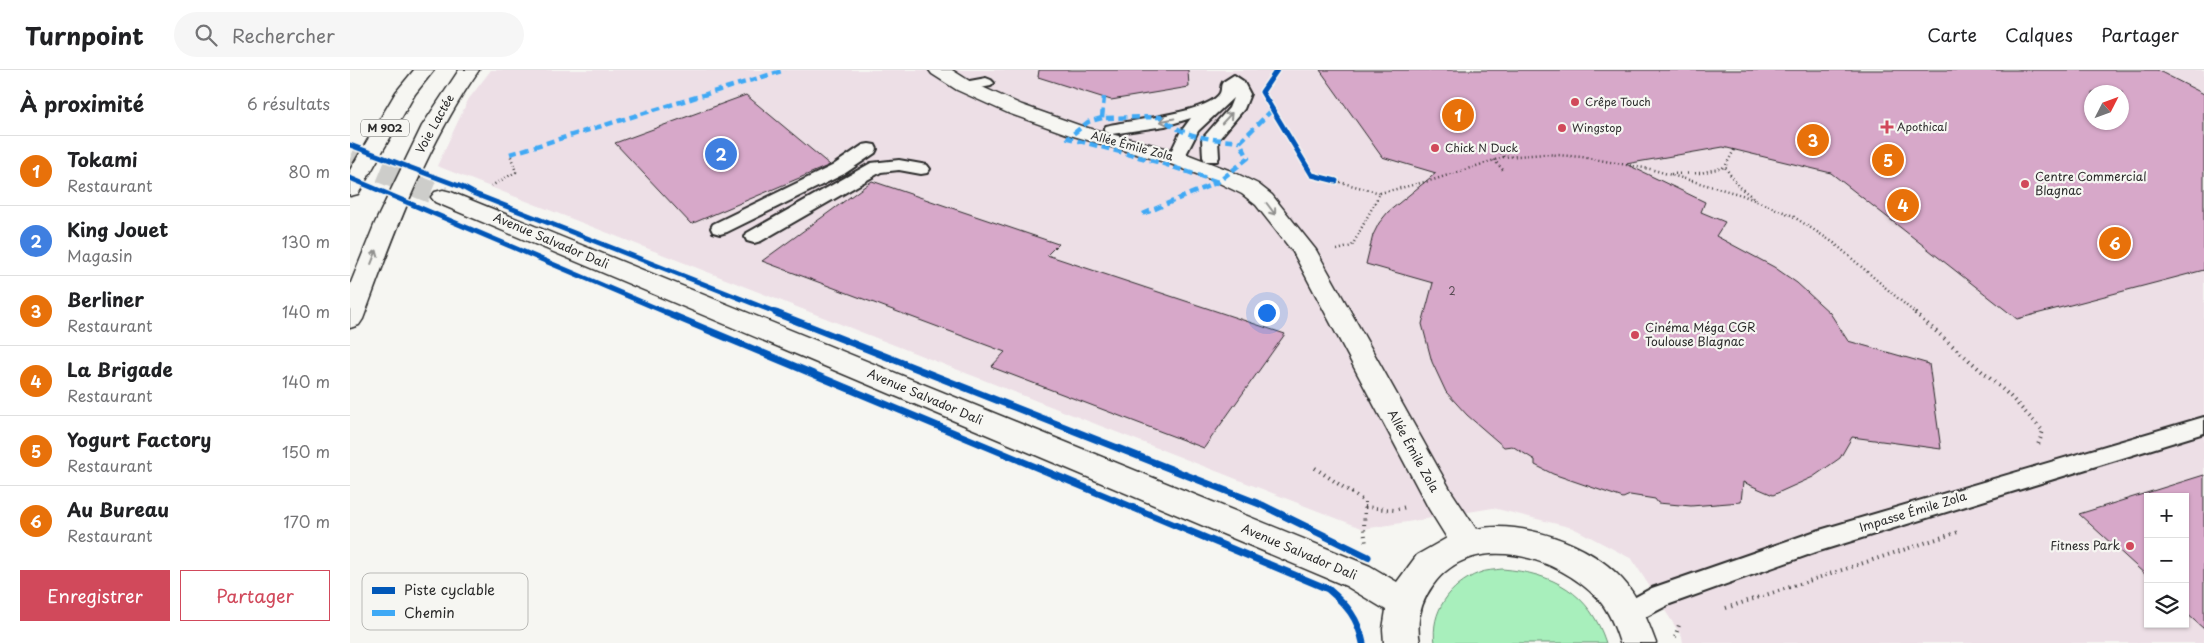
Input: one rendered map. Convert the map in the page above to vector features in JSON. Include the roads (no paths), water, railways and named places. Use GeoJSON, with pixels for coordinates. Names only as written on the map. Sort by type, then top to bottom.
{"type":"FeatureCollection","features":[{"type":"Feature","properties":{"kind":"main road","name":"M 902"},"geometry":{"type":"LineString","coordinates":[[350,189],[406,92],[424,70]]}},
{"type":"Feature","properties":{"kind":"main road","name":"Voie Lactée"},"geometry":{"type":"LineString","coordinates":[[350,319],[411,169],[455,88],[469,70]]}},
{"type":"Feature","properties":{"kind":"main road","name":"Allée Émile Zola"},"geometry":{"type":"LineString","coordinates":[[939,70],[986,83],[1039,106],[1179,153],[1250,189],[1264,200],[1304,250],[1440,500],[1468,544]]}},
{"type":"Feature","properties":{"kind":"main road","name":"Allée Émile Zola"},"geometry":{"type":"LineString","coordinates":[[965,78],[1015,109],[1068,128],[1179,153],[1211,157],[1259,178],[1278,191],[1303,228],[1304,250]]}},
{"type":"Feature","properties":{"kind":"main road","name":"Avenue Salvador Dali"},"geometry":{"type":"LineString","coordinates":[[443,197],[1349,573],[1404,603]]}},
{"type":"Feature","properties":{"kind":"main road"},"geometry":{"type":"LineString","coordinates":[[1402,643],[1400,632],[1404,603],[1417,577],[1439,557],[1468,544],[1497,540],[1527,543],[1557,552],[1585,567],[1609,589],[1633,628]]}},
{"type":"Feature","properties":{"kind":"lane"},"geometry":{"type":"LineString","coordinates":[[1179,153],[1188,134],[1213,106],[1228,94],[1228,85],[1234,80],[1242,94],[1236,109],[1210,139],[1211,157]]}},
{"type":"Feature","properties":{"kind":"lane"},"geometry":{"type":"LineString","coordinates":[[1112,129],[1165,121],[1213,106]]}},
{"type":"Feature","properties":{"kind":"lane"},"geometry":{"type":"LineString","coordinates":[[720,228],[838,170],[869,149]]}},
{"type":"Feature","properties":{"kind":"lane"},"geometry":{"type":"LineString","coordinates":[[754,237],[877,167],[899,165],[921,169]]}},
{"type":"Feature","properties":{"kind":"lane","name":"Impasse Émile Zola"},"geometry":{"type":"LineString","coordinates":[[1633,628],[1661,596],[1813,542],[2204,425]]}},
{"type":"Feature","properties":{"kind":"tunnel"},"geometry":{"type":"LineString","coordinates":[[350,159],[443,197]]}},
{"type":"Feature","properties":{"kind":"place","name":"Crêpe Touch"},"geometry":{"type":"Point","coordinates":[1575,102]}},
{"type":"Feature","properties":{"kind":"place","name":"Tokami"},"geometry":{"type":"Point","coordinates":[1458,115]}},
{"type":"Feature","properties":{"kind":"place","name":"Apothical"},"geometry":{"type":"Point","coordinates":[1887,127]}},
{"type":"Feature","properties":{"kind":"place","name":"Wingstop"},"geometry":{"type":"Point","coordinates":[1562,128]}},
{"type":"Feature","properties":{"kind":"place","name":"Berliner"},"geometry":{"type":"Point","coordinates":[1813,140]}},
{"type":"Feature","properties":{"kind":"place","name":"Chick N Duck"},"geometry":{"type":"Point","coordinates":[1435,148]}},
{"type":"Feature","properties":{"kind":"place","name":"King Jouet"},"geometry":{"type":"Point","coordinates":[721,154]}},
{"type":"Feature","properties":{"kind":"place","name":"Yogurt Factory"},"geometry":{"type":"Point","coordinates":[1888,160]}},
{"type":"Feature","properties":{"kind":"place","name":"Centre Commercial Blagnac"},"geometry":{"type":"Point","coordinates":[2025,184]}},
{"type":"Feature","properties":{"kind":"place","name":"La Brigade"},"geometry":{"type":"Point","coordinates":[1903,205]}},
{"type":"Feature","properties":{"kind":"place","name":"Au Bureau"},"geometry":{"type":"Point","coordinates":[2115,243]}},
{"type":"Feature","properties":{"kind":"place","name":"Cinéma Méga CGR Toulouse Blagnac"},"geometry":{"type":"Point","coordinates":[1635,335]}},
{"type":"Feature","properties":{"kind":"place","name":"Fitness Park"},"geometry":{"type":"Point","coordinates":[2130,546]}}]}
